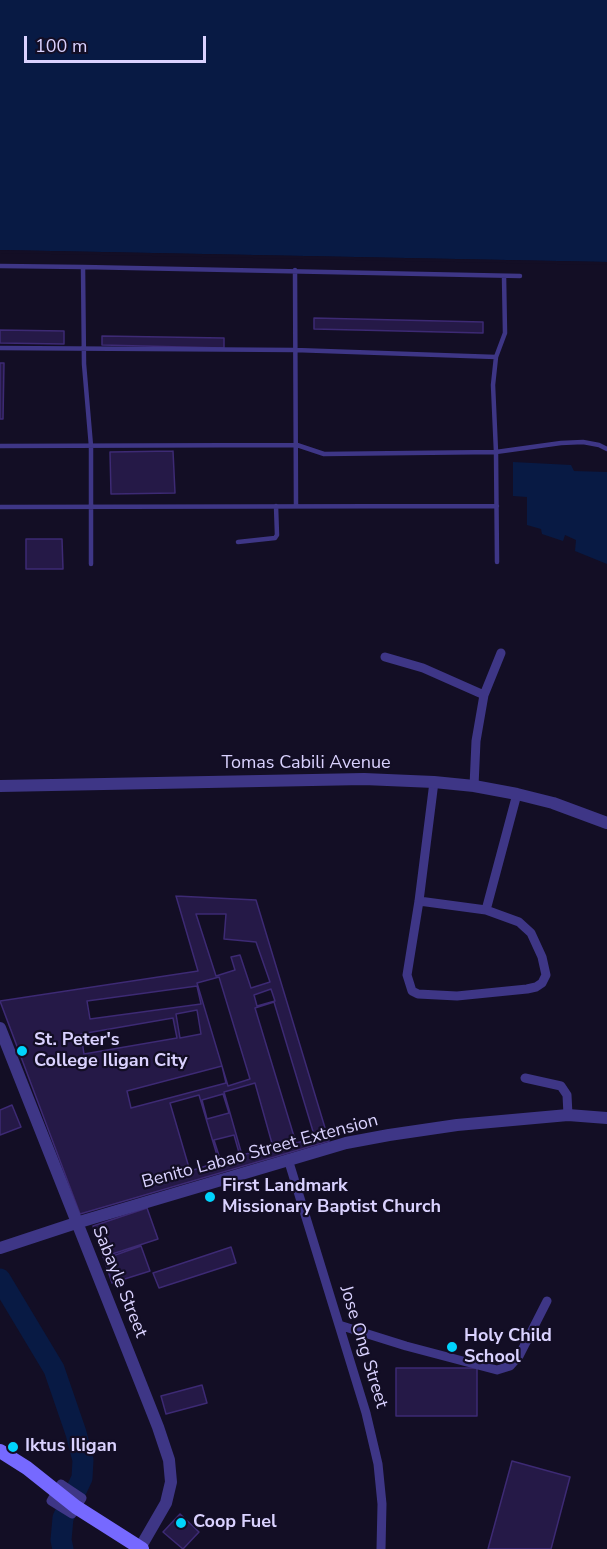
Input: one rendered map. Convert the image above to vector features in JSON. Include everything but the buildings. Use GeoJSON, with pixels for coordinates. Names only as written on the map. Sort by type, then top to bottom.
{"type":"FeatureCollection","features":[{"type":"Feature","properties":{"kind":"main road"},"geometry":{"type":"LineString","coordinates":[[0,1451],[27,1468],[76,1507],[141,1548]]}},
{"type":"Feature","properties":{"kind":"street"},"geometry":{"type":"LineString","coordinates":[[474,786],[476,741],[484,695],[501,653]]}},
{"type":"Feature","properties":{"kind":"street"},"geometry":{"type":"LineString","coordinates":[[386,657],[423,668],[484,695]]}},
{"type":"Feature","properties":{"kind":"street","name":"Tomas Cabili Avenue"},"geometry":{"type":"LineString","coordinates":[[0,786],[364,779],[434,782],[517,794],[552,803],[607,823]]}},
{"type":"Feature","properties":{"kind":"street"},"geometry":{"type":"LineString","coordinates":[[419,901],[486,910],[519,922],[531,933],[542,957],[546,975],[543,983],[536,987],[457,996],[418,994],[412,991],[407,975],[434,782]]}},
{"type":"Feature","properties":{"kind":"street"},"geometry":{"type":"LineString","coordinates":[[486,910],[517,794]]}},
{"type":"Feature","properties":{"kind":"street","name":"Sabayle Street"},"geometry":{"type":"LineString","coordinates":[[0,1028],[169,1460],[171,1482],[166,1503],[141,1548]]}},
{"type":"Feature","properties":{"kind":"street"},"geometry":{"type":"LineString","coordinates":[[525,1078],[561,1086],[567,1095],[568,1115]]}},
{"type":"Feature","properties":{"kind":"street","name":"Benito Labao Street Extension"},"geometry":{"type":"LineString","coordinates":[[0,1248],[288,1159],[388,1135],[457,1125],[568,1115],[607,1118]]}},
{"type":"Feature","properties":{"kind":"street","name":"Jose Ong Street"},"geometry":{"type":"LineString","coordinates":[[288,1159],[366,1413],[378,1464],[382,1504],[381,1549]]}},
{"type":"Feature","properties":{"kind":"street"},"geometry":{"type":"LineString","coordinates":[[339,1325],[406,1346],[497,1370],[510,1366],[519,1356],[547,1301]]}},
{"type":"Feature","properties":{"kind":"lane"},"geometry":{"type":"LineString","coordinates":[[0,266],[520,276]]}},
{"type":"Feature","properties":{"kind":"lane"},"geometry":{"type":"LineString","coordinates":[[84,267],[84,364],[91,446],[91,564]]}},
{"type":"Feature","properties":{"kind":"lane"},"geometry":{"type":"LineString","coordinates":[[295,270],[296,506]]}},
{"type":"Feature","properties":{"kind":"lane"},"geometry":{"type":"LineString","coordinates":[[497,562],[493,385],[496,357],[505,333],[504,276]]}},
{"type":"Feature","properties":{"kind":"lane"},"geometry":{"type":"LineString","coordinates":[[0,348],[295,351],[496,357]]}},
{"type":"Feature","properties":{"kind":"lane"},"geometry":{"type":"LineString","coordinates":[[0,446],[297,445],[324,454],[496,452],[583,442],[607,449]]}},
{"type":"Feature","properties":{"kind":"lane"},"geometry":{"type":"LineString","coordinates":[[238,542],[275,538],[277,534],[276,506]]}},
{"type":"Feature","properties":{"kind":"lane"},"geometry":{"type":"LineString","coordinates":[[0,507],[497,506]]}},
{"type":"Feature","properties":{"kind":"water"},"geometry":{"type":"Polygon","coordinates":[[[0,0],[607,0],[607,262],[0,250],[0,0]]]}},
{"type":"Feature","properties":{"kind":"water"},"geometry":{"type":"Polygon","coordinates":[[[513,462],[571,465],[574,471],[607,472],[607,564],[575,551],[576,540],[565,535],[563,541],[542,534],[541,529],[527,525],[527,497],[513,496],[513,462]]]}},
{"type":"Feature","properties":{"kind":"pier"},"geometry":{"type":"Polygon","coordinates":[[[0,250],[607,262],[607,265],[0,253],[0,250]]]}},
{"type":"Feature","properties":{"kind":"waterway"},"geometry":{"type":"LineString","coordinates":[[0,1279],[54,1369],[83,1460],[82,1478],[63,1518],[61,1540],[63,1549]]}},
{"type":"Feature","properties":{"kind":"place","name":"St. Peter's College Iligan City"},"geometry":{"type":"Point","coordinates":[22,1051]}},
{"type":"Feature","properties":{"kind":"place","name":"First Landmark Missionary Baptist Church"},"geometry":{"type":"Point","coordinates":[210,1197]}},
{"type":"Feature","properties":{"kind":"place","name":"Holy Child School"},"geometry":{"type":"Point","coordinates":[452,1347]}},
{"type":"Feature","properties":{"kind":"place","name":"Iktus Iligan"},"geometry":{"type":"Point","coordinates":[13,1447]}},
{"type":"Feature","properties":{"kind":"place","name":"Coop Fuel"},"geometry":{"type":"Point","coordinates":[181,1523]}}]}
